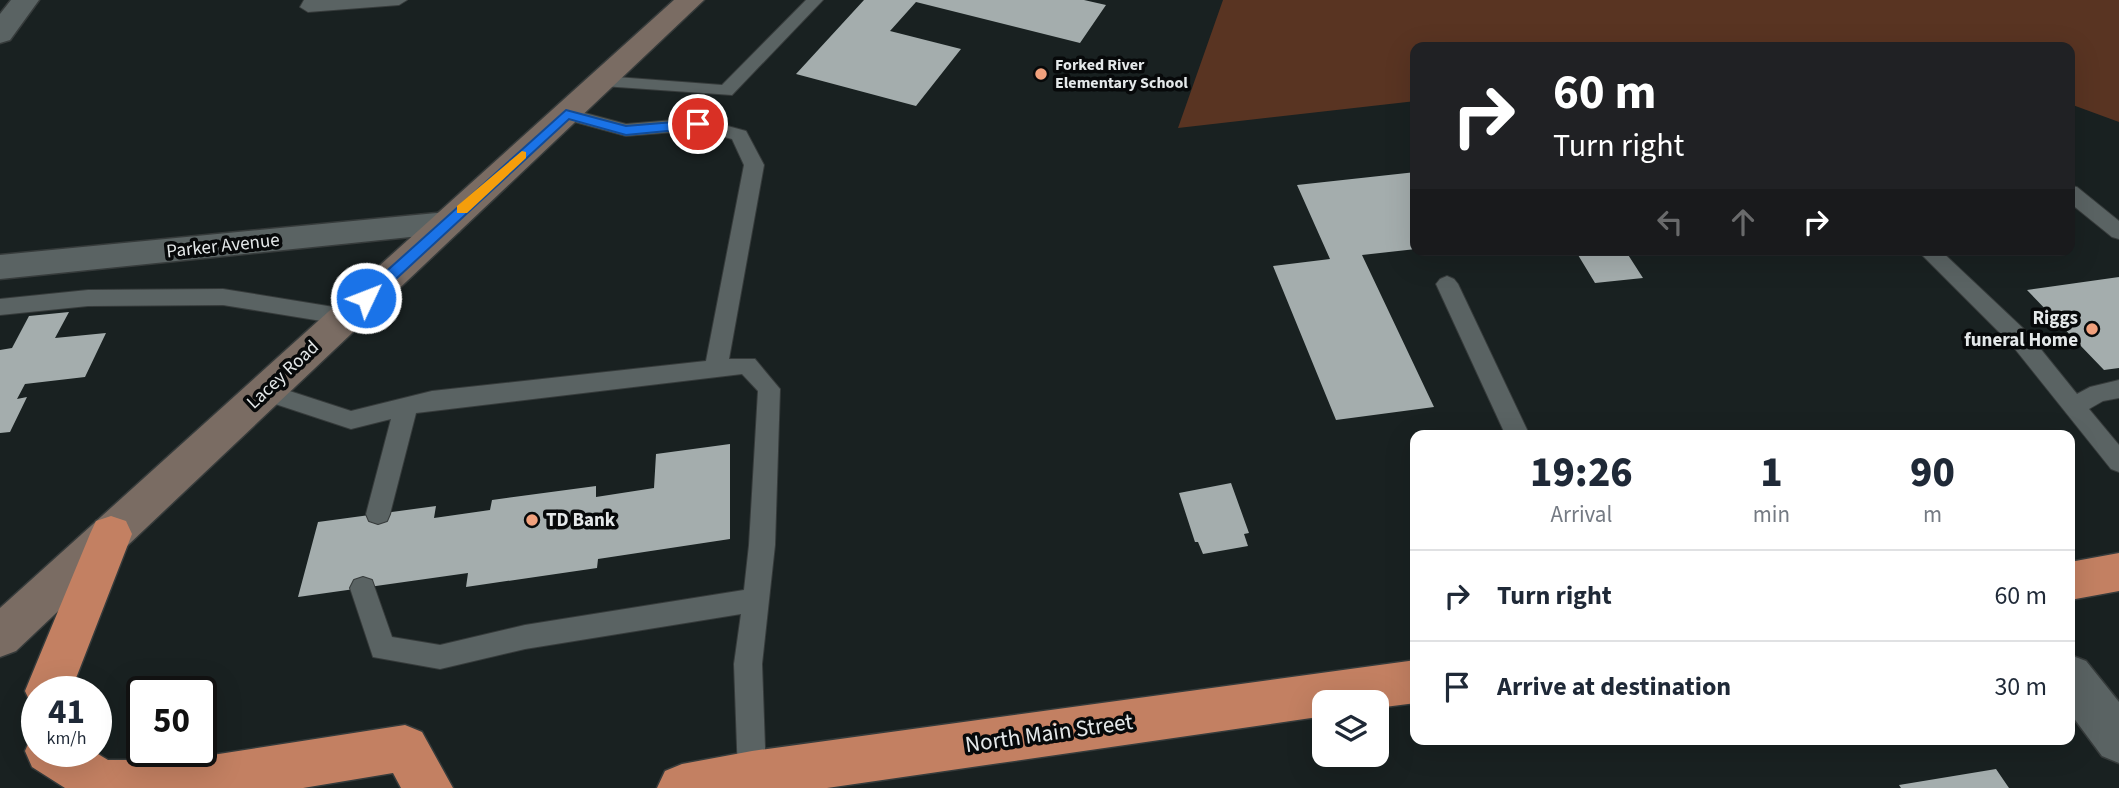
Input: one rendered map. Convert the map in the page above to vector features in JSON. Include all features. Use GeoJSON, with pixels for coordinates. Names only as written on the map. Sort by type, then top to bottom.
{"type":"FeatureCollection","features":[{"type":"Feature","properties":{"kind":"highway"},"geometry":{"type":"LineString","coordinates":[[54,676],[111,534]]}},
{"type":"Feature","properties":{"kind":"highway"},"geometry":{"type":"LineString","coordinates":[[2075,579],[2119,572]]}},
{"type":"Feature","properties":{"kind":"highway","name":"North Main Street"},"geometry":{"type":"LineString","coordinates":[[682,788],[752,775],[1410,682]]}},
{"type":"Feature","properties":{"kind":"highway"},"geometry":{"type":"LineString","coordinates":[[75,767],[103,784],[180,784],[405,748],[428,788]]}},
{"type":"Feature","properties":{"kind":"main road","name":"Lacey Road"},"geometry":{"type":"LineString","coordinates":[[0,637],[691,0]]}},
{"type":"Feature","properties":{"kind":"street"},"geometry":{"type":"LineString","coordinates":[[0,34],[25,0]]}},
{"type":"Feature","properties":{"kind":"street","name":"Parker Avenue"},"geometry":{"type":"LineString","coordinates":[[0,267],[447,224]]}},
{"type":"Feature","properties":{"kind":"street"},"geometry":{"type":"LineString","coordinates":[[2075,683],[2119,740]]}},
{"type":"Feature","properties":{"kind":"lane"},"geometry":{"type":"LineString","coordinates":[[312,0],[308,8],[389,0]]}},
{"type":"Feature","properties":{"kind":"lane"},"geometry":{"type":"LineString","coordinates":[[603,80],[726,91],[815,0]]}},
{"type":"Feature","properties":{"kind":"lane"},"geometry":{"type":"LineString","coordinates":[[566,114],[626,130],[698,124],[738,135],[754,165],[716,368]]}},
{"type":"Feature","properties":{"kind":"lane"},"geometry":{"type":"LineString","coordinates":[[2075,195],[2119,232]]}},
{"type":"Feature","properties":{"kind":"lane"},"geometry":{"type":"LineString","coordinates":[[1933,256],[2019,338],[2119,461]]}},
{"type":"Feature","properties":{"kind":"lane"},"geometry":{"type":"LineString","coordinates":[[1447,284],[1515,430]]}},
{"type":"Feature","properties":{"kind":"lane"},"geometry":{"type":"LineString","coordinates":[[0,306],[89,298],[223,297],[346,317]]}},
{"type":"Feature","properties":{"kind":"lane"},"geometry":{"type":"LineString","coordinates":[[265,391],[351,420],[432,400],[607,378],[747,365],[769,389],[762,545],[748,664],[752,775]]}},
{"type":"Feature","properties":{"kind":"lane"},"geometry":{"type":"LineString","coordinates":[[2075,406],[2098,393],[2119,388]]}},
{"type":"Feature","properties":{"kind":"lane"},"geometry":{"type":"LineString","coordinates":[[378,514],[406,407]]}},
{"type":"Feature","properties":{"kind":"lane"},"geometry":{"type":"LineString","coordinates":[[363,588],[382,649],[440,657],[525,637],[755,600]]}},
{"type":"Feature","properties":{"kind":"shaded area"},"geometry":{"type":"Polygon","coordinates":[[[1223,0],[2119,0],[2119,122],[2075,106],[2075,42],[1410,42],[1410,102],[1178,128],[1223,0]]]}},
{"type":"Feature","properties":{"kind":"building"},"geometry":{"type":"Polygon","coordinates":[[[864,0],[1084,0],[1106,5],[1080,43],[916,2],[890,31],[961,49],[916,106],[796,74],[864,0]]]}},
{"type":"Feature","properties":{"kind":"building"},"geometry":{"type":"Polygon","coordinates":[[[1410,173],[1410,250],[1362,255],[1434,407],[1336,420],[1273,266],[1330,259],[1297,185],[1410,173]]]}},
{"type":"Feature","properties":{"kind":"building"},"geometry":{"type":"Polygon","coordinates":[[[1579,256],[1629,256],[1643,278],[1595,283],[1579,256]]]}},
{"type":"Feature","properties":{"kind":"building","name":"Riggs funeral Home"},"geometry":{"type":"Polygon","coordinates":[[[2119,277],[2119,368],[2104,370],[2027,290],[2119,277]]]}},
{"type":"Feature","properties":{"kind":"building"},"geometry":{"type":"Polygon","coordinates":[[[69,312],[55,338],[106,333],[85,377],[25,384],[17,399],[27,397],[10,432],[0,433],[0,350],[12,348],[29,316],[69,312]]]}},
{"type":"Feature","properties":{"kind":"building","name":"TD Bank"},"geometry":{"type":"Polygon","coordinates":[[[730,444],[730,539],[598,559],[597,568],[466,587],[468,573],[298,597],[318,522],[436,506],[434,518],[490,510],[492,500],[596,486],[596,497],[654,488],[656,454],[730,444]]]}},
{"type":"Feature","properties":{"kind":"building"},"geometry":{"type":"Polygon","coordinates":[[[1231,483],[1249,533],[1244,534],[1248,546],[1203,554],[1198,542],[1195,542],[1179,493],[1231,483]]]}},
{"type":"Feature","properties":{"kind":"building"},"geometry":{"type":"Polygon","coordinates":[[[1996,769],[2009,788],[1901,788],[1899,785],[1996,769]]]}},
{"type":"Feature","properties":{"kind":"slow traffic"},"geometry":{"type":"LineString","coordinates":[[462,210],[522,155]]}},
{"type":"Feature","properties":{"kind":"place","name":"Forked River Elementary School"},"geometry":{"type":"Point","coordinates":[1041,74]}},
{"type":"Feature","properties":{"kind":"place","name":"Riggs funeral Home"},"geometry":{"type":"Point","coordinates":[2092,329]}},
{"type":"Feature","properties":{"kind":"place","name":"TD Bank"},"geometry":{"type":"Point","coordinates":[532,520]}},
{"type":"Feature","properties":{"kind":"route"},"geometry":{"type":"LineString","coordinates":[[366,298],[566,114],[626,130],[698,124]]}}]}
